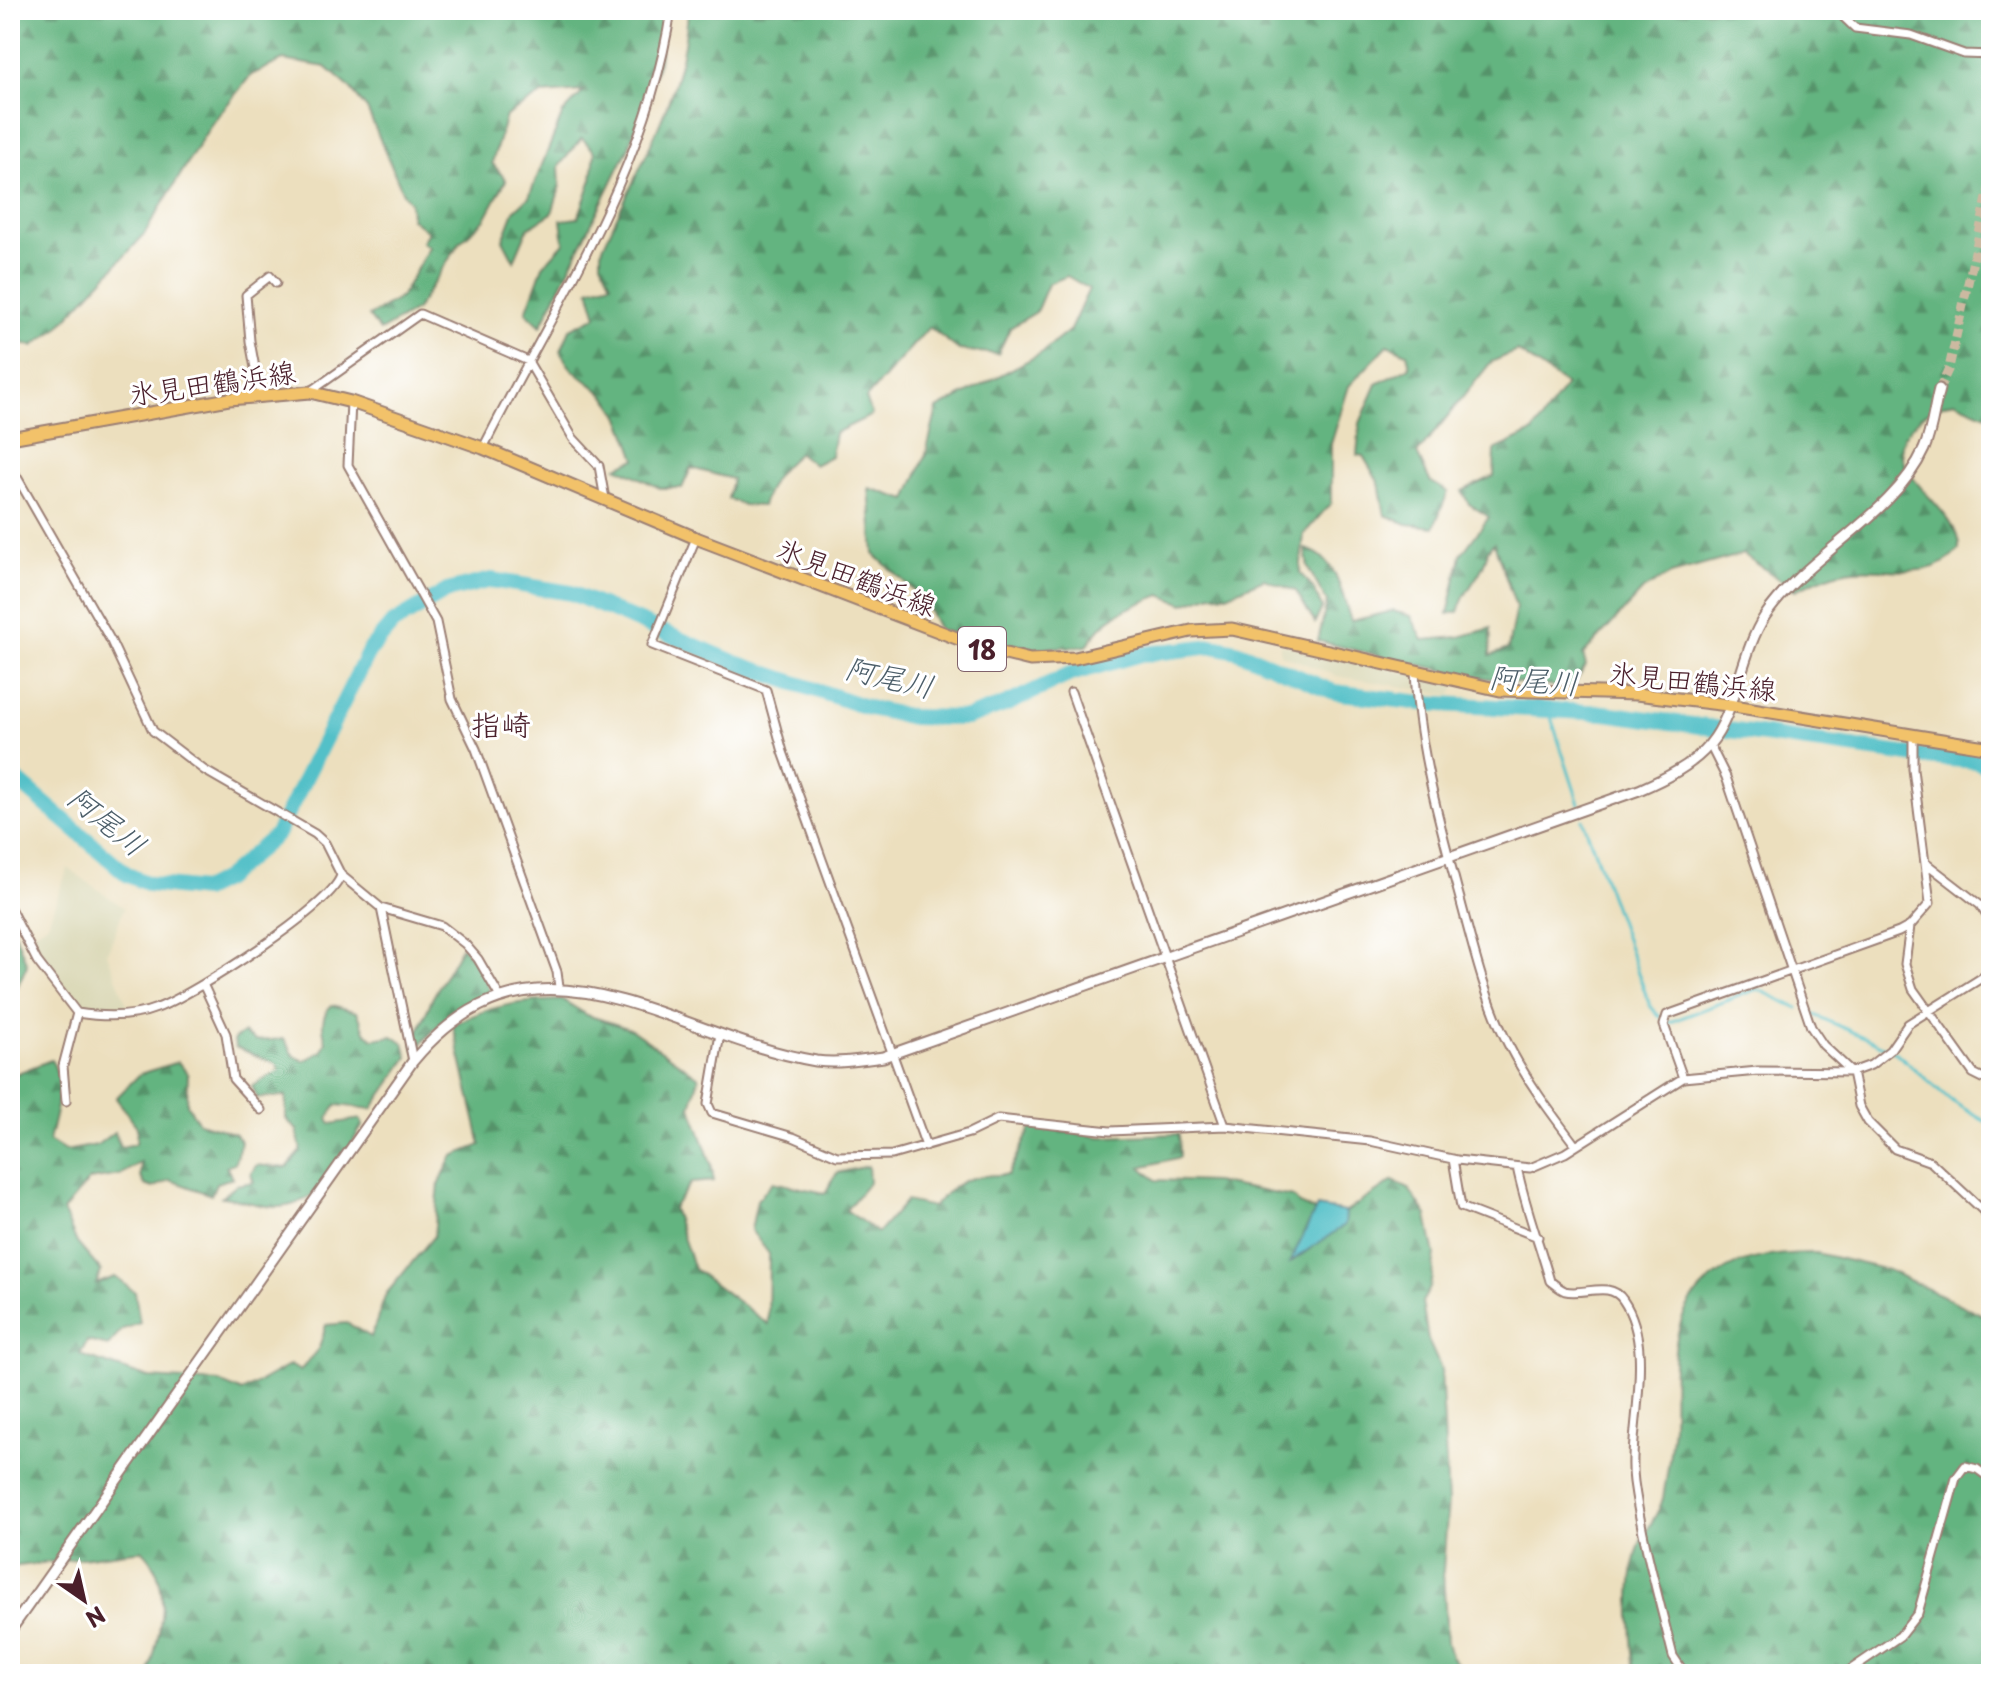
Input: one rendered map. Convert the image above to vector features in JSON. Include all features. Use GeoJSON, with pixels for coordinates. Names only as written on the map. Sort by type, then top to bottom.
{"type":"FeatureCollection","features":[{"type":"Feature","properties":{"kind":"main road","name":"氷見田鶴浜線"},"geometry":{"type":"LineString","coordinates":[[10,438],[260,395],[310,392],[351,402],[483,448],[605,502],[920,627],[1030,660],[1075,658],[1191,631],[1232,629],[1520,692],[1636,694],[1913,740],[1991,748]]}},
{"type":"Feature","properties":{"kind":"street"},"geometry":{"type":"LineString","coordinates":[[483,448],[590,246],[644,122],[664,60],[671,10]]}},
{"type":"Feature","properties":{"kind":"street"},"geometry":{"type":"LineString","coordinates":[[1836,10],[1855,28],[1911,35],[1964,54],[1991,55]]}},
{"type":"Feature","properties":{"kind":"street"},"geometry":{"type":"LineString","coordinates":[[260,395],[246,295],[270,276],[276,283]]}},
{"type":"Feature","properties":{"kind":"street"},"geometry":{"type":"LineString","coordinates":[[310,392],[420,314],[528,361],[573,438],[599,466],[605,502]]}},
{"type":"Feature","properties":{"kind":"street"},"geometry":{"type":"LineString","coordinates":[[10,1631],[413,1061],[443,1028],[500,997],[559,987],[597,993],[720,1034],[817,1061],[893,1054],[1639,790],[1667,777],[1710,745],[1717,735],[1751,640],[1766,614],[1795,581],[1910,473],[1925,447],[1939,389]]}},
{"type":"Feature","properties":{"kind":"street"},"geometry":{"type":"LineString","coordinates":[[351,402],[348,465],[436,622],[452,699],[496,802],[557,972],[559,987]]}},
{"type":"Feature","properties":{"kind":"street"},"geometry":{"type":"LineString","coordinates":[[10,465],[111,641],[153,731],[204,770],[306,828],[325,843],[341,875],[381,908],[442,926],[478,959],[500,997]]}},
{"type":"Feature","properties":{"kind":"street"},"geometry":{"type":"LineString","coordinates":[[696,538],[652,645],[766,690],[783,752],[926,1146]]}},
{"type":"Feature","properties":{"kind":"street"},"geometry":{"type":"LineString","coordinates":[[1415,669],[1418,713],[1449,859],[1482,979],[1507,1042],[1538,1097],[1576,1146]]}},
{"type":"Feature","properties":{"kind":"street"},"geometry":{"type":"LineString","coordinates":[[1071,692],[1225,1126]]}},
{"type":"Feature","properties":{"kind":"street"},"geometry":{"type":"LineString","coordinates":[[1683,1078],[1664,1025],[1667,1015],[1910,926],[1930,903],[1913,769],[1913,740]]}},
{"type":"Feature","properties":{"kind":"street"},"geometry":{"type":"LineString","coordinates":[[1710,745],[1726,777],[1811,1027],[1823,1045],[1852,1072],[1859,1106],[1868,1122],[1895,1149],[1931,1162],[1991,1218]]}},
{"type":"Feature","properties":{"kind":"street"},"geometry":{"type":"LineString","coordinates":[[1927,864],[1980,905],[1991,922]]}},
{"type":"Feature","properties":{"kind":"street"},"geometry":{"type":"LineString","coordinates":[[10,908],[37,961],[77,1013],[110,1017],[153,1010],[203,984],[311,910],[339,882],[341,875]]}},
{"type":"Feature","properties":{"kind":"street"},"geometry":{"type":"LineString","coordinates":[[381,908],[413,1061]]}},
{"type":"Feature","properties":{"kind":"street"},"geometry":{"type":"LineString","coordinates":[[1910,926],[1905,956],[1907,975],[1927,1010],[1973,1073],[1991,1082]]}},
{"type":"Feature","properties":{"kind":"street"},"geometry":{"type":"LineString","coordinates":[[720,1034],[708,1104],[712,1113],[793,1137],[837,1156],[882,1156],[926,1146],[969,1133],[998,1119],[1110,1131],[1225,1126],[1370,1141],[1453,1159],[1530,1168],[1553,1160],[1683,1078],[1758,1071],[1852,1072],[1884,1057],[1908,1024],[1927,1010],[1991,972]]}},
{"type":"Feature","properties":{"kind":"street"},"geometry":{"type":"LineString","coordinates":[[203,984],[226,1034],[233,1079],[261,1110]]}},
{"type":"Feature","properties":{"kind":"street"},"geometry":{"type":"LineString","coordinates":[[66,1101],[63,1066],[77,1013]]}},
{"type":"Feature","properties":{"kind":"street"},"geometry":{"type":"LineString","coordinates":[[1453,1159],[1461,1207],[1538,1237]]}},
{"type":"Feature","properties":{"kind":"street"},"geometry":{"type":"LineString","coordinates":[[1517,1167],[1529,1222],[1538,1237],[1550,1281],[1566,1291],[1597,1288],[1616,1293],[1623,1299],[1631,1319],[1641,1399],[1634,1479],[1673,1656],[1685,1674]]}},
{"type":"Feature","properties":{"kind":"street"},"geometry":{"type":"LineString","coordinates":[[1844,1674],[1900,1636],[1918,1613],[1956,1478],[1965,1466],[1977,1469],[1991,1479]]}},
{"type":"Feature","properties":{"kind":"shaded area"},"geometry":{"type":"Polygon","coordinates":[[[1280,644],[1457,685],[1452,695],[1337,676],[1280,654],[1280,644]]]}},
{"type":"Feature","properties":{"kind":"shaded area"},"geometry":{"type":"Polygon","coordinates":[[[68,868],[124,908],[107,954],[129,1010],[101,1013],[76,1005],[51,977],[30,936],[48,923],[68,868]]]}},
{"type":"Feature","properties":{"kind":"green space"},"geometry":{"type":"Polygon","coordinates":[[[10,10],[663,10],[664,13],[659,61],[629,147],[541,326],[526,312],[543,266],[564,243],[561,220],[578,218],[592,179],[595,152],[582,138],[559,166],[560,187],[552,213],[528,228],[514,261],[503,240],[514,211],[529,197],[563,113],[584,91],[542,94],[506,116],[492,163],[506,180],[485,219],[460,242],[416,310],[380,331],[369,316],[401,297],[429,247],[422,242],[428,232],[411,218],[410,202],[403,193],[367,109],[349,87],[326,67],[283,60],[251,75],[212,123],[143,236],[57,329],[33,346],[10,340],[10,10]]]}},
{"type":"Feature","properties":{"kind":"green space"},"geometry":{"type":"Polygon","coordinates":[[[688,10],[1991,10],[1991,417],[1954,401],[1923,415],[1908,431],[1902,447],[1903,461],[1911,476],[1947,518],[1956,533],[1959,549],[1948,560],[1924,570],[1846,571],[1795,590],[1743,554],[1671,574],[1643,590],[1583,655],[1586,665],[1572,688],[1476,676],[1318,641],[1327,602],[1308,568],[1305,549],[1316,553],[1331,568],[1351,621],[1393,611],[1411,616],[1423,640],[1459,637],[1491,628],[1490,656],[1508,649],[1516,607],[1494,543],[1458,612],[1448,614],[1461,555],[1489,517],[1469,504],[1462,491],[1494,476],[1495,450],[1533,432],[1566,385],[1517,351],[1491,362],[1417,454],[1430,481],[1448,492],[1434,527],[1407,524],[1385,515],[1379,483],[1363,456],[1357,455],[1360,423],[1377,384],[1410,367],[1407,353],[1388,345],[1349,386],[1331,444],[1331,503],[1304,534],[1300,573],[1314,589],[1322,608],[1315,623],[1296,591],[1264,579],[1227,595],[1212,594],[1184,604],[1161,595],[1110,619],[1087,646],[1013,649],[939,630],[923,599],[874,554],[869,488],[907,500],[926,454],[937,409],[1040,354],[1070,330],[1089,289],[1067,276],[1048,284],[1036,312],[1010,328],[998,354],[959,350],[929,327],[866,398],[872,415],[835,433],[831,456],[814,465],[799,453],[776,476],[762,506],[743,505],[728,499],[732,479],[691,468],[682,488],[660,488],[617,467],[636,459],[620,417],[605,396],[569,366],[561,351],[570,329],[597,316],[589,289],[611,283],[601,262],[601,252],[667,105],[684,43],[688,10]]]}},
{"type":"Feature","properties":{"kind":"green space"},"geometry":{"type":"Polygon","coordinates":[[[10,920],[27,965],[10,1003],[10,920]]]}},
{"type":"Feature","properties":{"kind":"green space"},"geometry":{"type":"Polygon","coordinates":[[[461,947],[479,964],[491,995],[446,1017],[415,1050],[413,1044],[432,999],[461,947]]]}},
{"type":"Feature","properties":{"kind":"green space"},"geometry":{"type":"Polygon","coordinates":[[[563,1000],[587,1015],[630,1029],[699,1077],[691,1107],[711,1163],[714,1181],[691,1183],[673,1208],[694,1269],[768,1324],[769,1254],[751,1230],[757,1200],[773,1182],[825,1193],[837,1173],[868,1166],[869,1182],[846,1210],[878,1233],[906,1201],[933,1207],[949,1190],[965,1180],[1008,1175],[1032,1126],[1101,1137],[1179,1134],[1180,1157],[1141,1167],[1156,1180],[1214,1182],[1293,1197],[1299,1204],[1315,1211],[1292,1261],[1344,1225],[1346,1212],[1393,1181],[1409,1189],[1427,1216],[1435,1255],[1430,1288],[1422,1302],[1428,1340],[1441,1369],[1448,1502],[1443,1571],[1447,1642],[1451,1657],[1468,1674],[149,1674],[160,1626],[162,1594],[153,1564],[143,1550],[10,1567],[10,1076],[51,1060],[56,1069],[59,1089],[49,1141],[65,1151],[97,1145],[114,1132],[121,1147],[136,1144],[137,1127],[116,1098],[140,1074],[178,1062],[188,1074],[187,1104],[199,1123],[234,1133],[241,1142],[234,1164],[226,1166],[232,1178],[216,1183],[211,1195],[170,1180],[153,1188],[145,1185],[140,1176],[141,1162],[120,1175],[89,1180],[63,1211],[77,1243],[101,1271],[96,1284],[115,1277],[135,1292],[140,1323],[123,1329],[108,1346],[87,1341],[80,1355],[149,1378],[220,1382],[242,1392],[290,1365],[300,1371],[319,1348],[326,1325],[347,1323],[371,1337],[386,1294],[434,1236],[439,1183],[453,1156],[481,1145],[453,1025],[506,1005],[563,1000]]]}},
{"type":"Feature","properties":{"kind":"green space"},"geometry":{"type":"Polygon","coordinates":[[[332,1005],[357,1012],[365,1031],[373,1039],[392,1036],[404,1043],[408,1057],[372,1109],[337,1105],[328,1118],[331,1124],[360,1119],[363,1125],[338,1166],[318,1190],[293,1205],[277,1207],[222,1197],[236,1185],[254,1182],[251,1174],[256,1165],[287,1168],[301,1151],[297,1130],[286,1119],[286,1096],[257,1098],[252,1086],[280,1070],[277,1064],[235,1047],[234,1039],[243,1033],[255,1041],[284,1039],[294,1056],[304,1061],[322,1051],[326,1042],[324,1018],[332,1005]]]}},
{"type":"Feature","properties":{"kind":"green space"},"geometry":{"type":"Polygon","coordinates":[[[1816,1253],[1888,1270],[1991,1319],[1991,1674],[1635,1674],[1631,1624],[1633,1572],[1641,1541],[1663,1498],[1673,1425],[1676,1341],[1686,1310],[1708,1283],[1735,1265],[1766,1256],[1816,1253]]]}},
{"type":"Feature","properties":{"kind":"water"},"geometry":{"type":"Polygon","coordinates":[[[1317,1207],[1346,1212],[1345,1225],[1290,1262],[1317,1207]]]}},
{"type":"Feature","properties":{"kind":"waterway","name":"阿尾川"},"geometry":{"type":"LineString","coordinates":[[10,774],[128,875],[149,884],[203,890],[225,879],[277,834],[369,651],[392,624],[447,591],[491,580],[571,593],[736,663],[869,708],[912,717],[967,718],[1007,704],[1070,674],[1137,655],[1213,646],[1237,651],[1334,692],[1422,703],[1605,713],[1924,757],[1977,761],[1991,769]]}},
{"type":"Feature","properties":{"kind":"waterway"},"geometry":{"type":"LineString","coordinates":[[1548,708],[1579,804]]}},
{"type":"Feature","properties":{"kind":"waterway"},"geometry":{"type":"LineString","coordinates":[[1583,820],[1650,1006],[1660,1016]]}},
{"type":"Feature","properties":{"kind":"waterway"},"geometry":{"type":"LineString","coordinates":[[1668,1023],[1757,989],[1798,1008]]}},
{"type":"Feature","properties":{"kind":"waterway"},"geometry":{"type":"LineString","coordinates":[[1813,1014],[1894,1051],[1950,1100],[1991,1125]]}},
{"type":"Feature","properties":{"kind":"tunnel"},"geometry":{"type":"LineString","coordinates":[[1939,389],[1949,368],[1991,180]]}},
{"type":"Feature","properties":{"kind":"district","name":"指崎"},"geometry":{"type":"Point","coordinates":[501,723]}}]}
